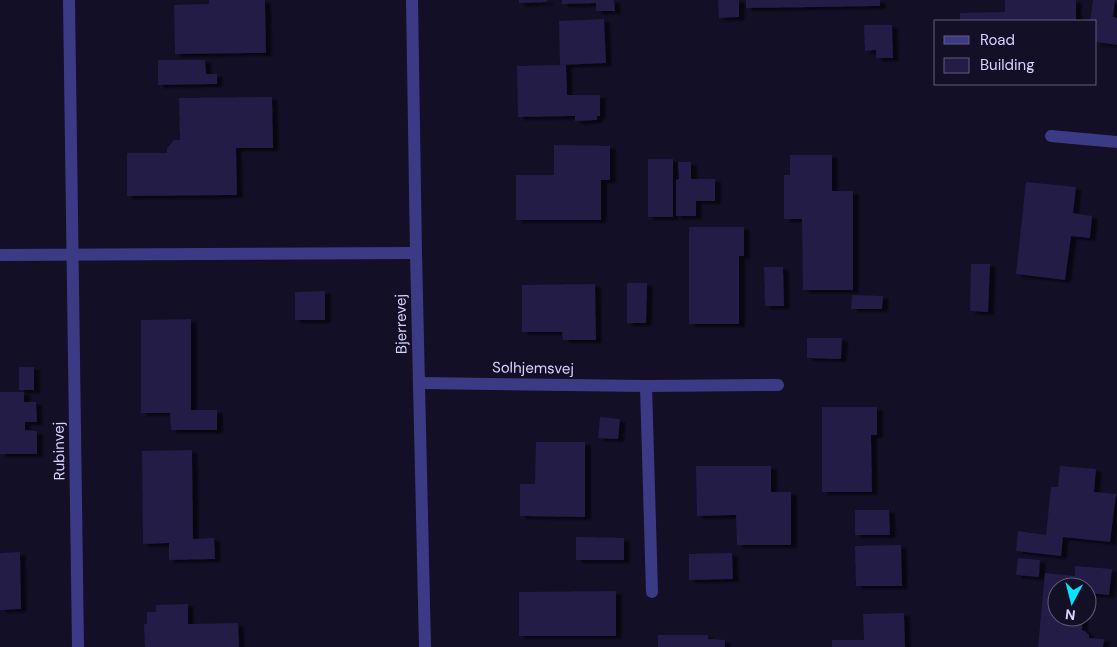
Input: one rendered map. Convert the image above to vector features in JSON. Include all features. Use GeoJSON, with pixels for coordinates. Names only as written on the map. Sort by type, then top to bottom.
{"type":"FeatureCollection","features":[{"type":"Feature","properties":{"kind":"street","name":"Rubinvej"},"geometry":{"type":"LineString","coordinates":[[69,0],[78,647]]}},
{"type":"Feature","properties":{"kind":"street","name":"Bjerrevej"},"geometry":{"type":"LineString","coordinates":[[412,0],[425,647]]}},
{"type":"Feature","properties":{"kind":"street"},"geometry":{"type":"LineString","coordinates":[[1052,136],[1117,142]]}},
{"type":"Feature","properties":{"kind":"street"},"geometry":{"type":"LineString","coordinates":[[0,255],[416,253]]}},
{"type":"Feature","properties":{"kind":"street","name":"Solhjemsvej"},"geometry":{"type":"LineString","coordinates":[[419,383],[646,386],[778,385]]}},
{"type":"Feature","properties":{"kind":"street"},"geometry":{"type":"LineString","coordinates":[[646,386],[652,592]]}},
{"type":"Feature","properties":{"kind":"building"},"geometry":{"type":"Polygon","coordinates":[[[209,0],[265,0],[266,53],[175,54],[174,5],[209,4],[209,0]]]}},
{"type":"Feature","properties":{"kind":"building"},"geometry":{"type":"Polygon","coordinates":[[[519,0],[547,0],[547,2],[519,3],[519,0]]]}},
{"type":"Feature","properties":{"kind":"building"},"geometry":{"type":"Polygon","coordinates":[[[562,0],[614,0],[615,11],[596,11],[596,3],[562,4],[562,0]]]}},
{"type":"Feature","properties":{"kind":"building"},"geometry":{"type":"Polygon","coordinates":[[[718,0],[739,0],[739,17],[719,18],[718,0]]]}},
{"type":"Feature","properties":{"kind":"building"},"geometry":{"type":"Polygon","coordinates":[[[746,0],[880,0],[880,6],[746,8],[746,0]]]}},
{"type":"Feature","properties":{"kind":"building"},"geometry":{"type":"Polygon","coordinates":[[[1005,0],[1076,0],[1076,20],[960,20],[960,13],[1005,12],[1005,0]]]}},
{"type":"Feature","properties":{"kind":"building"},"geometry":{"type":"Polygon","coordinates":[[[1093,0],[1115,0],[1113,17],[1117,18],[1117,45],[1097,42],[1097,20],[1090,20],[1093,0]]]}},
{"type":"Feature","properties":{"kind":"building"},"geometry":{"type":"Polygon","coordinates":[[[604,19],[606,63],[560,65],[559,21],[604,19]]]}},
{"type":"Feature","properties":{"kind":"building"},"geometry":{"type":"Polygon","coordinates":[[[864,25],[892,25],[893,58],[876,58],[876,50],[865,51],[864,25]]]}},
{"type":"Feature","properties":{"kind":"building"},"geometry":{"type":"Polygon","coordinates":[[[158,60],[205,60],[206,74],[217,74],[217,84],[158,85],[158,60]]]}},
{"type":"Feature","properties":{"kind":"building"},"geometry":{"type":"Polygon","coordinates":[[[566,65],[567,95],[600,95],[600,116],[597,116],[597,120],[575,121],[575,116],[518,117],[517,66],[566,65]]]}},
{"type":"Feature","properties":{"kind":"building"},"geometry":{"type":"Polygon","coordinates":[[[272,97],[273,148],[236,148],[237,195],[127,196],[127,153],[167,153],[167,148],[174,140],[180,140],[179,98],[272,97]]]}},
{"type":"Feature","properties":{"kind":"building"},"geometry":{"type":"Polygon","coordinates":[[[554,145],[610,146],[610,180],[601,180],[601,220],[516,220],[516,175],[554,175],[554,145]]]}},
{"type":"Feature","properties":{"kind":"building"},"geometry":{"type":"Polygon","coordinates":[[[790,155],[832,155],[832,191],[853,191],[853,290],[803,290],[802,219],[784,219],[784,175],[790,175],[790,155]]]}},
{"type":"Feature","properties":{"kind":"building"},"geometry":{"type":"Polygon","coordinates":[[[648,159],[673,159],[673,217],[648,217],[648,159]]]}},
{"type":"Feature","properties":{"kind":"building"},"geometry":{"type":"Polygon","coordinates":[[[678,162],[691,162],[691,179],[715,179],[715,201],[696,201],[696,216],[676,216],[676,180],[679,179],[678,162]]]}},
{"type":"Feature","properties":{"kind":"building"},"geometry":{"type":"Polygon","coordinates":[[[1026,182],[1076,187],[1073,213],[1092,216],[1090,238],[1071,236],[1065,280],[1016,274],[1026,182]]]}},
{"type":"Feature","properties":{"kind":"building"},"geometry":{"type":"Polygon","coordinates":[[[689,227],[744,227],[744,256],[739,256],[739,324],[689,324],[689,227]]]}},
{"type":"Feature","properties":{"kind":"building"},"geometry":{"type":"Polygon","coordinates":[[[971,264],[990,264],[988,312],[970,311],[971,264]]]}},
{"type":"Feature","properties":{"kind":"building"},"geometry":{"type":"Polygon","coordinates":[[[764,267],[783,267],[784,306],[765,306],[764,267]]]}},
{"type":"Feature","properties":{"kind":"building"},"geometry":{"type":"Polygon","coordinates":[[[627,283],[647,283],[646,323],[627,323],[627,283]]]}},
{"type":"Feature","properties":{"kind":"building"},"geometry":{"type":"Polygon","coordinates":[[[595,284],[596,340],[563,340],[562,332],[522,332],[522,285],[595,284]]]}},
{"type":"Feature","properties":{"kind":"building"},"geometry":{"type":"Polygon","coordinates":[[[325,291],[325,320],[295,320],[295,292],[325,291]]]}},
{"type":"Feature","properties":{"kind":"building"},"geometry":{"type":"Polygon","coordinates":[[[852,295],[883,296],[882,309],[851,309],[852,295]]]}},
{"type":"Feature","properties":{"kind":"building"},"geometry":{"type":"Polygon","coordinates":[[[191,319],[191,410],[217,410],[217,430],[171,430],[170,413],[141,413],[141,320],[191,319]]]}},
{"type":"Feature","properties":{"kind":"building"},"geometry":{"type":"Polygon","coordinates":[[[807,338],[842,338],[841,359],[807,358],[807,338]]]}},
{"type":"Feature","properties":{"kind":"building"},"geometry":{"type":"Polygon","coordinates":[[[19,367],[34,367],[34,390],[19,390],[19,367]]]}},
{"type":"Feature","properties":{"kind":"building"},"geometry":{"type":"Polygon","coordinates":[[[0,392],[24,392],[24,402],[36,402],[37,422],[25,422],[25,430],[37,431],[37,454],[0,454],[0,392]]]}},
{"type":"Feature","properties":{"kind":"building"},"geometry":{"type":"Polygon","coordinates":[[[822,407],[877,407],[877,435],[871,435],[872,492],[822,492],[822,407]]]}},
{"type":"Feature","properties":{"kind":"building"},"geometry":{"type":"Polygon","coordinates":[[[600,417],[620,419],[618,439],[598,438],[600,417]]]}},
{"type":"Feature","properties":{"kind":"building"},"geometry":{"type":"Polygon","coordinates":[[[536,442],[585,442],[585,517],[520,516],[520,484],[535,484],[536,442]]]}},
{"type":"Feature","properties":{"kind":"building"},"geometry":{"type":"Polygon","coordinates":[[[192,450],[193,539],[214,538],[215,559],[169,560],[169,543],[143,544],[142,451],[192,450]]]}},
{"type":"Feature","properties":{"kind":"building"},"geometry":{"type":"Polygon","coordinates":[[[696,466],[771,466],[771,492],[791,492],[791,545],[737,545],[736,515],[697,516],[696,466]]]}},
{"type":"Feature","properties":{"kind":"building"},"geometry":{"type":"Polygon","coordinates":[[[1060,466],[1096,469],[1094,492],[1116,494],[1110,542],[1063,537],[1061,556],[1016,551],[1018,531],[1046,535],[1051,487],[1058,487],[1060,466]]]}},
{"type":"Feature","properties":{"kind":"building"},"geometry":{"type":"Polygon","coordinates":[[[855,510],[889,510],[890,535],[855,535],[855,510]]]}},
{"type":"Feature","properties":{"kind":"building"},"geometry":{"type":"Polygon","coordinates":[[[576,537],[624,538],[624,560],[576,560],[576,537]]]}},
{"type":"Feature","properties":{"kind":"building"},"geometry":{"type":"Polygon","coordinates":[[[901,545],[902,586],[856,586],[855,546],[901,545]]]}},
{"type":"Feature","properties":{"kind":"building"},"geometry":{"type":"Polygon","coordinates":[[[20,552],[21,609],[0,610],[0,553],[20,552]]]}},
{"type":"Feature","properties":{"kind":"building"},"geometry":{"type":"Polygon","coordinates":[[[732,553],[733,579],[689,580],[689,554],[732,553]]]}},
{"type":"Feature","properties":{"kind":"building"},"geometry":{"type":"Polygon","coordinates":[[[1018,558],[1040,560],[1039,577],[1016,575],[1018,558]]]}},
{"type":"Feature","properties":{"kind":"building"},"geometry":{"type":"Polygon","coordinates":[[[1075,566],[1112,569],[1109,595],[1097,594],[1097,577],[1047,577],[1047,627],[1082,627],[1082,630],[1089,635],[1089,638],[1104,639],[1103,647],[1038,647],[1045,573],[1075,576],[1075,566]]]}},
{"type":"Feature","properties":{"kind":"building"},"geometry":{"type":"Polygon","coordinates":[[[616,591],[616,636],[519,636],[519,592],[616,591]]]}},
{"type":"Feature","properties":{"kind":"building"},"geometry":{"type":"Polygon","coordinates":[[[188,604],[188,624],[238,623],[239,647],[145,647],[144,624],[147,624],[147,612],[156,612],[156,605],[188,604]]]}},
{"type":"Feature","properties":{"kind":"building"},"geometry":{"type":"Polygon","coordinates":[[[904,613],[905,647],[832,647],[832,640],[864,640],[863,614],[904,613]]]}},
{"type":"Feature","properties":{"kind":"building"},"geometry":{"type":"Polygon","coordinates":[[[658,635],[708,635],[708,639],[725,640],[725,647],[658,647],[658,635]]]}}]}
